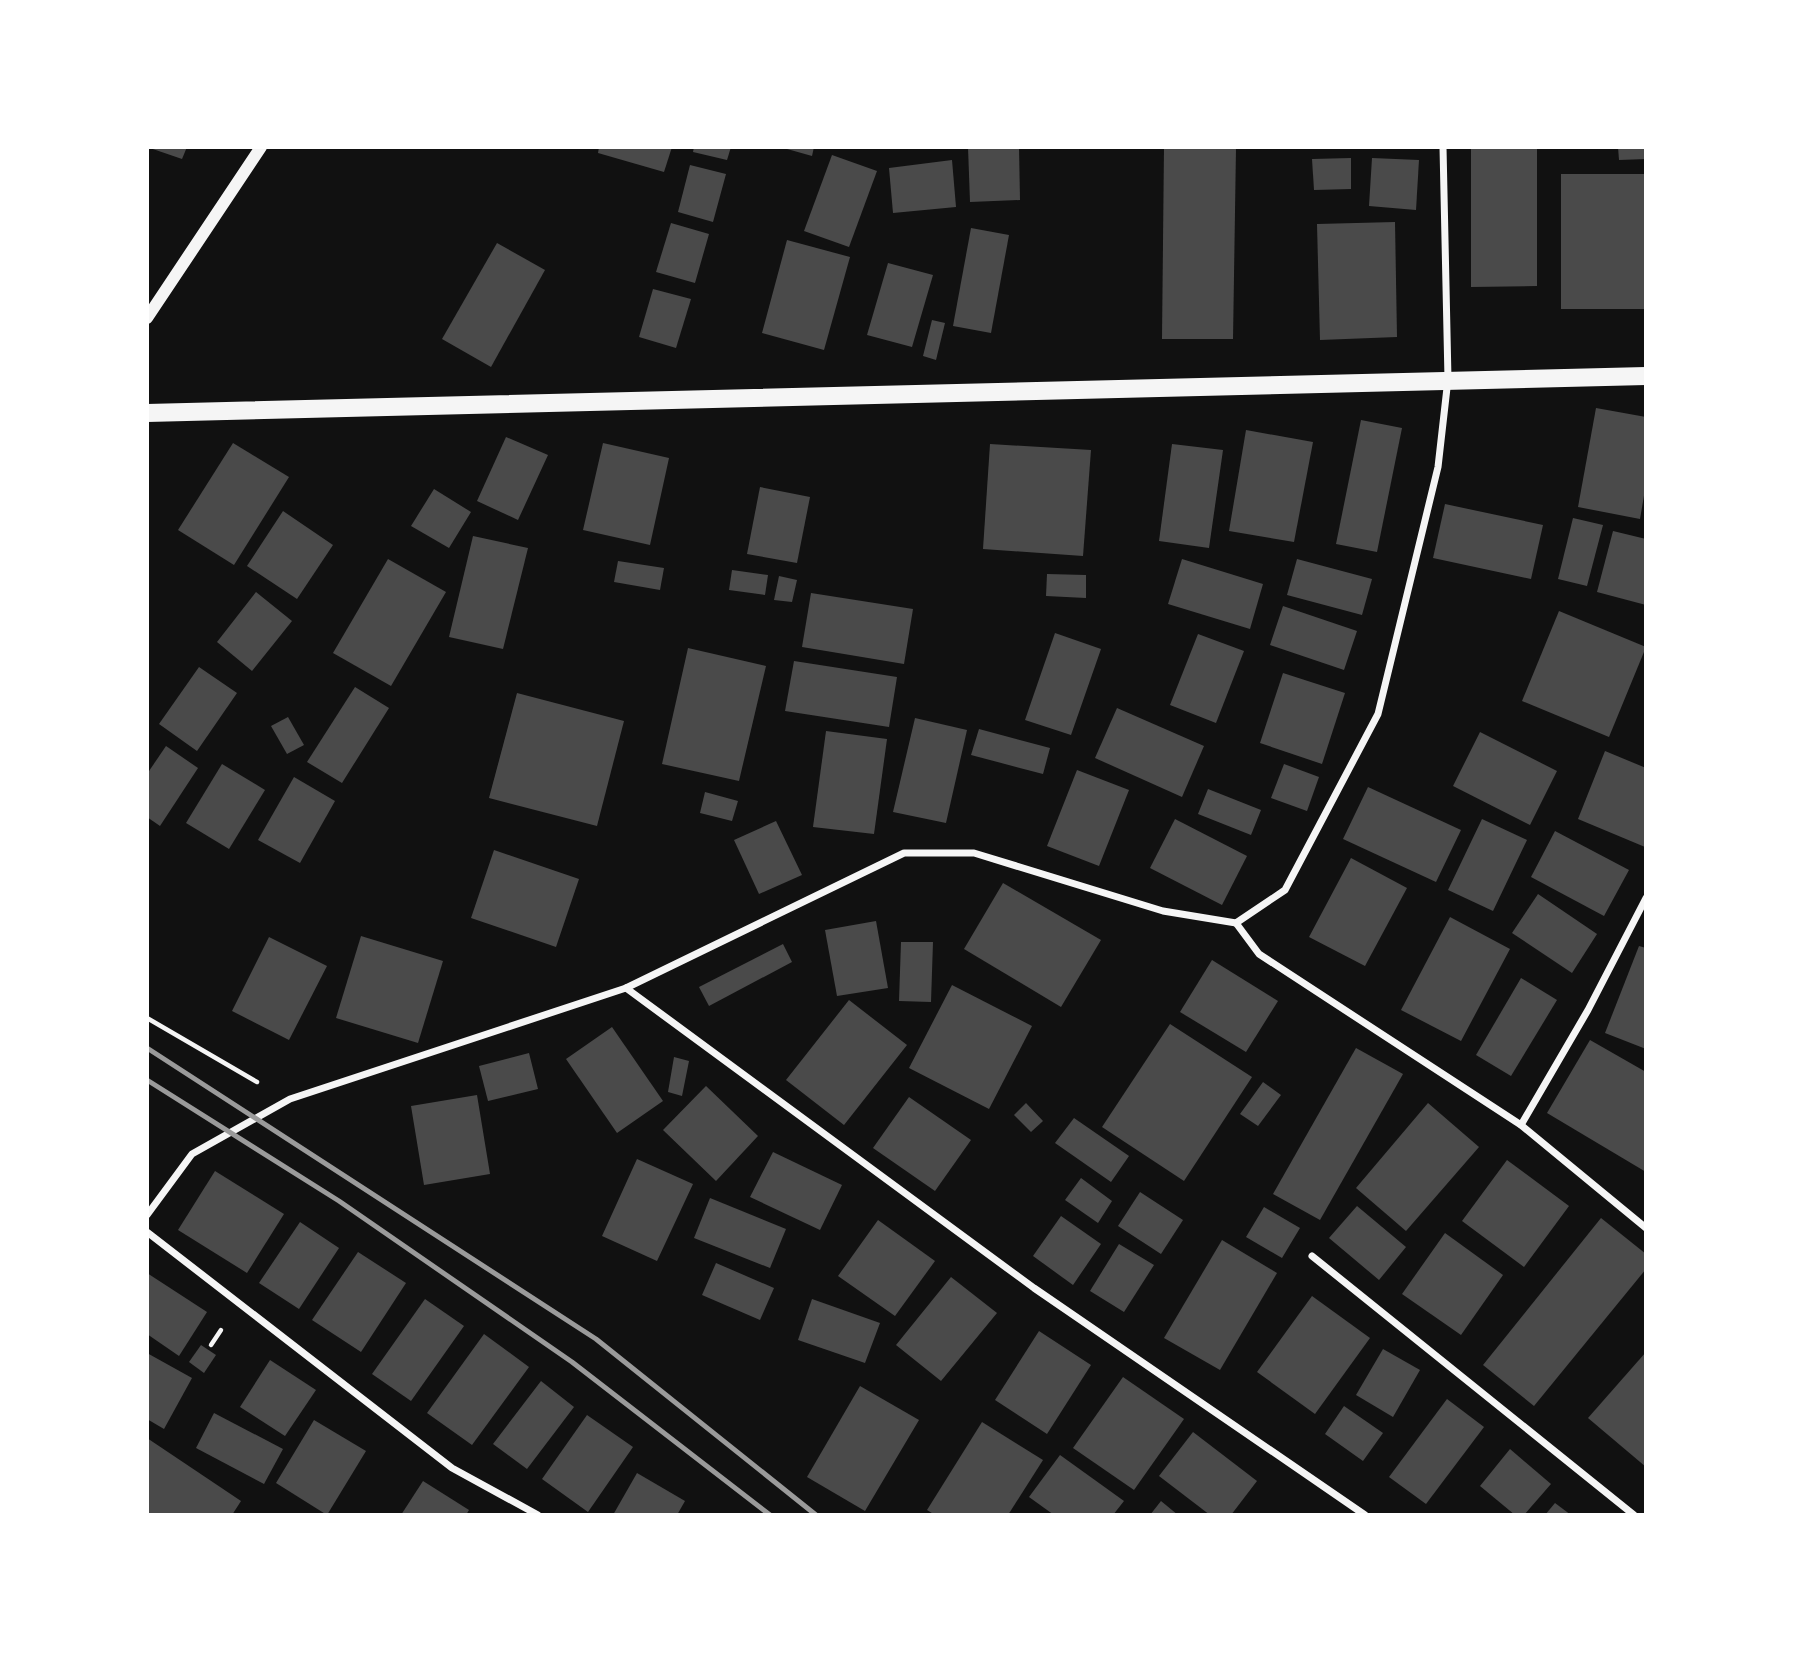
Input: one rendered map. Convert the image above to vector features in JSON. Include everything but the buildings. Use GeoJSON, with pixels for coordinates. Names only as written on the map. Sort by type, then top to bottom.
{"type":"FeatureCollection","features":[{"type":"Feature","properties":{"kind":"main road"},"geometry":{"type":"LineString","coordinates":[[147,413],[1646,376]]}},
{"type":"Feature","properties":{"kind":"street"},"geometry":{"type":"LineString","coordinates":[[147,318],[261,147]]}},
{"type":"Feature","properties":{"kind":"street"},"geometry":{"type":"LineString","coordinates":[[147,1215],[192,1154],[288,1100],[626,988],[904,853],[974,853],[1163,911],[1236,923],[1285,890],[1378,713],[1438,467],[1448,379],[1443,147]]}},
{"type":"Feature","properties":{"kind":"street"},"geometry":{"type":"LineString","coordinates":[[1521,1125],[1588,1010],[1646,898]]}},
{"type":"Feature","properties":{"kind":"street"},"geometry":{"type":"LineString","coordinates":[[1236,923],[1259,954],[1521,1125],[1646,1228]]}},
{"type":"Feature","properties":{"kind":"street"},"geometry":{"type":"LineString","coordinates":[[626,988],[1034,1287],[1365,1515]]}},
{"type":"Feature","properties":{"kind":"street"},"geometry":{"type":"LineString","coordinates":[[147,1232],[452,1468],[538,1515]]}},
{"type":"Feature","properties":{"kind":"street"},"geometry":{"type":"LineString","coordinates":[[1312,1256],[1634,1515]]}},
{"type":"Feature","properties":{"kind":"path"},"geometry":{"type":"LineString","coordinates":[[147,1018],[288,1100]]}},
{"type":"Feature","properties":{"kind":"railway"},"geometry":{"type":"LineString","coordinates":[[147,1048],[596,1339],[816,1515]]}},
{"type":"Feature","properties":{"kind":"railway"},"geometry":{"type":"LineString","coordinates":[[147,1080],[339,1201],[572,1362],[770,1515]]}}]}
